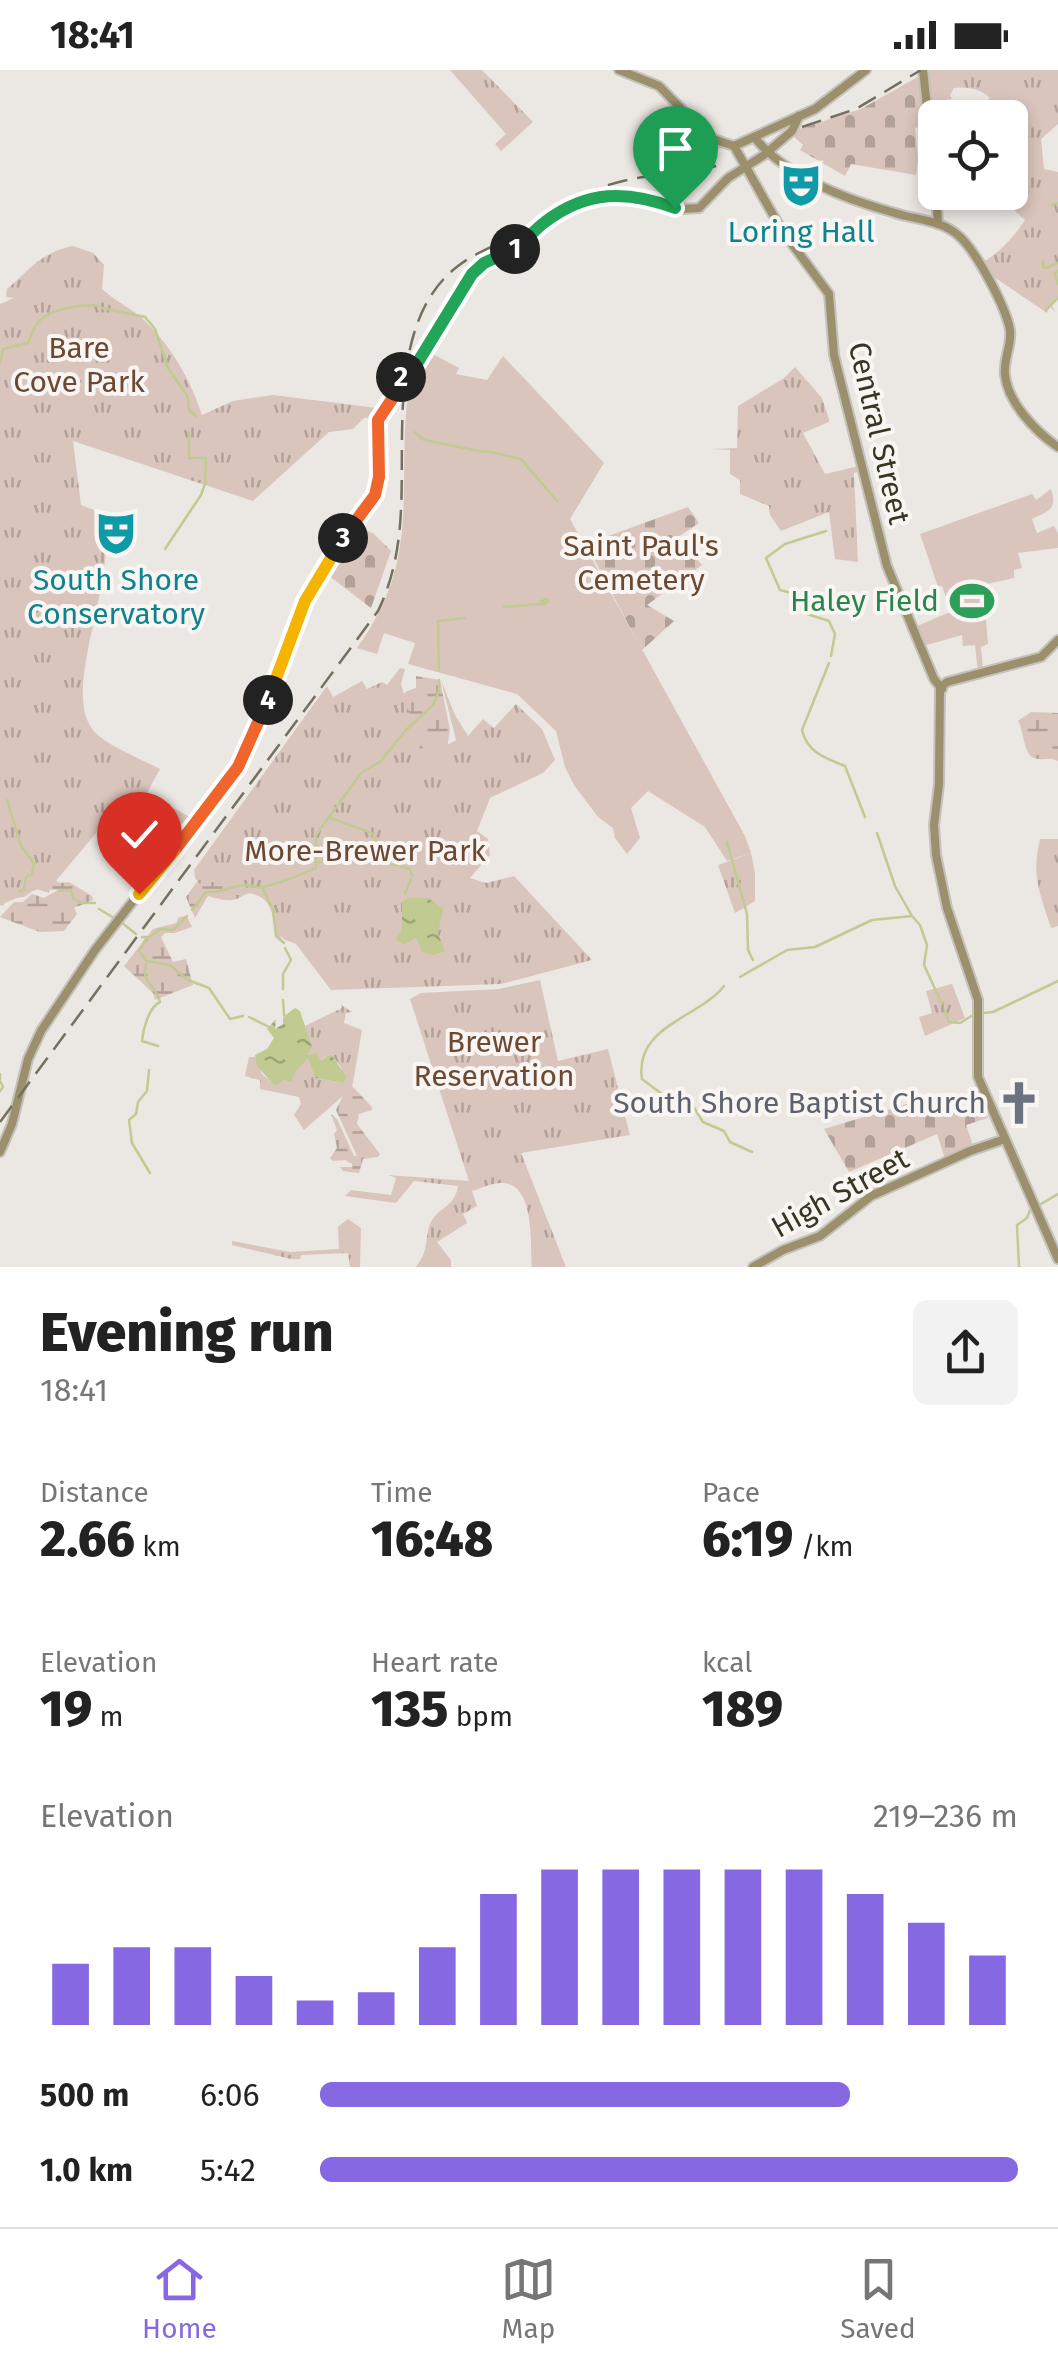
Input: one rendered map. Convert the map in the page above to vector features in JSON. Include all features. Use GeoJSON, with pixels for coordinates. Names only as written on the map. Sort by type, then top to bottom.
{"type":"FeatureCollection","features":[{"type":"Feature","properties":{"kind":"main road"},"geometry":{"type":"LineString","coordinates":[[619,70],[659,86],[710,138],[734,146],[826,102],[866,70]]}},
{"type":"Feature","properties":{"kind":"main road"},"geometry":{"type":"LineString","coordinates":[[923,70],[926,100]]}},
{"type":"Feature","properties":{"kind":"main road"},"geometry":{"type":"LineString","coordinates":[[0,1152],[37,1037],[100,943],[245,755],[311,589],[340,540],[375,495],[379,477],[378,420],[398,390],[401,374],[413,370],[475,270],[519,246],[553,217],[586,198],[642,197],[683,210],[696,208],[729,178],[768,152],[794,128],[799,116]]}},
{"type":"Feature","properties":{"kind":"main road"},"geometry":{"type":"LineString","coordinates":[[755,138],[791,170],[888,212],[938,224],[962,238],[996,296],[1010,334],[1004,370],[1007,383],[1031,426],[1058,447]]}},
{"type":"Feature","properties":{"kind":"main road","name":"Central Street"},"geometry":{"type":"LineString","coordinates":[[734,146],[781,229],[830,296],[834,355],[887,566],[942,689]]}},
{"type":"Feature","properties":{"kind":"main road"},"geometry":{"type":"LineString","coordinates":[[937,210],[938,224]]}},
{"type":"Feature","properties":{"kind":"main road"},"geometry":{"type":"LineString","coordinates":[[1058,640],[1037,658],[947,682],[942,689],[940,784],[934,825],[939,877],[978,997],[976,1062],[980,1081],[1058,1259]]}},
{"type":"Feature","properties":{"kind":"main road","name":"High Street"},"geometry":{"type":"LineString","coordinates":[[753,1267],[820,1236],[871,1196],[970,1151],[1005,1140]]}},
{"type":"Feature","properties":{"kind":"green space"},"geometry":{"type":"Polygon","coordinates":[[[450,70],[482,70],[533,122],[501,151],[495,144],[506,134],[450,70]]]}},
{"type":"Feature","properties":{"kind":"green space"},"geometry":{"type":"Polygon","coordinates":[[[1058,70],[1058,124],[1041,139],[1044,169],[1058,172],[1058,298],[1051,304],[1055,312],[1049,305],[1047,313],[985,271],[981,263],[1006,244],[1025,220],[1014,210],[1028,210],[1028,100],[987,100],[990,98],[983,92],[964,87],[954,88],[952,99],[929,100],[926,73],[1058,70]]]}},
{"type":"Feature","properties":{"kind":"green space"},"geometry":{"type":"Polygon","coordinates":[[[921,75],[924,100],[918,100],[915,128],[916,175],[851,164],[845,176],[800,150],[803,145],[791,134],[861,109],[921,75]]]}},
{"type":"Feature","properties":{"kind":"green space","name":"Bare Cove Park"},"geometry":{"type":"Polygon","coordinates":[[[73,246],[93,253],[104,265],[102,289],[141,317],[164,343],[186,377],[202,415],[233,401],[273,395],[377,408],[376,417],[364,418],[353,429],[329,432],[253,501],[73,441],[81,505],[99,512],[105,536],[104,565],[86,663],[86,718],[106,741],[160,769],[147,793],[195,820],[180,840],[122,802],[49,893],[36,889],[14,898],[22,892],[10,893],[3,906],[0,304],[14,298],[6,297],[7,289],[37,263],[53,252],[73,246]]]}},
{"type":"Feature","properties":{"kind":"green space"},"geometry":{"type":"Polygon","coordinates":[[[429,352],[459,368],[456,374],[487,380],[503,356],[604,463],[570,519],[751,853],[727,861],[705,827],[648,791],[631,808],[640,838],[627,854],[613,828],[598,817],[574,785],[556,731],[517,694],[408,664],[415,643],[384,633],[377,654],[357,648],[377,616],[398,557],[407,401],[410,383],[429,352]]]}},
{"type":"Feature","properties":{"kind":"green space"},"geometry":{"type":"Polygon","coordinates":[[[795,367],[822,398],[829,419],[803,433],[825,474],[859,466],[860,471],[854,473],[858,562],[835,559],[829,512],[781,531],[769,506],[740,494],[740,480],[730,474],[730,450],[711,449],[737,448],[738,406],[795,367]]]}},
{"type":"Feature","properties":{"kind":"green space"},"geometry":{"type":"Polygon","coordinates":[[[1051,489],[1052,506],[1032,519],[1037,533],[1054,526],[1058,548],[1018,553],[1022,568],[1014,570],[1014,578],[987,584],[984,595],[988,644],[981,647],[983,670],[978,672],[975,645],[963,646],[962,635],[923,646],[915,627],[950,612],[949,596],[946,597],[942,586],[938,587],[920,534],[1032,494],[1036,500],[1051,489]]]}},
{"type":"Feature","properties":{"kind":"green space","name":"Saint Paul's Cemetery"},"geometry":{"type":"Polygon","coordinates":[[[688,507],[699,523],[678,537],[702,565],[647,605],[674,621],[642,650],[586,544],[688,507]]]}},
{"type":"Feature","properties":{"kind":"green space"},"geometry":{"type":"Polygon","coordinates":[[[358,526],[374,534],[391,551],[371,608],[324,572],[358,526]]]}},
{"type":"Feature","properties":{"kind":"green space","name":"More-Brewer Park"},"geometry":{"type":"Polygon","coordinates":[[[400,668],[405,669],[401,684],[423,759],[456,740],[441,680],[468,736],[483,719],[494,728],[516,704],[542,729],[555,760],[543,773],[490,798],[477,831],[488,839],[490,855],[470,878],[486,883],[514,876],[592,960],[501,984],[331,990],[296,944],[283,939],[276,929],[283,921],[258,890],[213,882],[201,885],[195,878],[194,870],[327,686],[333,697],[362,681],[367,689],[382,682],[387,685],[400,668]]]}},
{"type":"Feature","properties":{"kind":"green space"},"geometry":{"type":"Polygon","coordinates":[[[416,676],[440,680],[450,730],[447,748],[284,915],[282,943],[268,904],[252,894],[229,900],[208,896],[195,918],[186,897],[199,879],[407,691],[416,688],[416,676]]]}},
{"type":"Feature","properties":{"kind":"green space"},"geometry":{"type":"Polygon","coordinates":[[[1031,712],[1058,713],[1058,761],[1030,756],[1018,721],[1031,712]]]}},
{"type":"Feature","properties":{"kind":"green space"},"geometry":{"type":"Polygon","coordinates":[[[1040,839],[1058,839],[1058,926],[1051,928],[1037,874],[1040,839]]]}},
{"type":"Feature","properties":{"kind":"green space"},"geometry":{"type":"Polygon","coordinates":[[[0,850],[60,883],[69,882],[93,900],[74,908],[77,914],[64,931],[40,932],[0,917],[14,902],[23,902],[32,894],[44,898],[58,890],[38,889],[0,905],[0,850]]]}},
{"type":"Feature","properties":{"kind":"green space"},"geometry":{"type":"Polygon","coordinates":[[[751,853],[755,901],[735,913],[718,865],[751,853]]]}},
{"type":"Feature","properties":{"kind":"green space"},"geometry":{"type":"Polygon","coordinates":[[[187,916],[192,927],[161,937],[173,962],[186,959],[193,985],[155,1000],[153,993],[124,966],[153,929],[187,916]]]}},
{"type":"Feature","properties":{"kind":"green space","name":"Brewer Reservation"},"geometry":{"type":"Polygon","coordinates":[[[540,980],[558,1061],[608,1049],[630,1135],[521,1153],[566,1267],[532,1267],[526,1204],[513,1186],[499,1183],[472,1191],[477,1206],[463,1214],[467,1223],[437,1242],[451,1260],[451,1267],[416,1267],[425,1251],[432,1220],[453,1199],[458,1186],[414,1181],[396,1203],[345,1196],[351,1190],[391,1195],[396,1178],[388,1175],[469,1181],[410,999],[421,993],[499,989],[540,980]]]}},
{"type":"Feature","properties":{"kind":"green space"},"geometry":{"type":"Polygon","coordinates":[[[952,984],[965,1018],[925,1036],[919,1017],[932,1013],[926,991],[952,984]]]}},
{"type":"Feature","properties":{"kind":"green space"},"geometry":{"type":"Polygon","coordinates":[[[341,1005],[352,1012],[346,1013],[344,1023],[362,1030],[352,1088],[304,1130],[294,1115],[301,1104],[299,1097],[260,1089],[260,1080],[245,1076],[249,1057],[255,1057],[262,1074],[275,1085],[284,1080],[291,1083],[295,1070],[308,1059],[315,1078],[344,1083],[341,1067],[331,1054],[320,1060],[316,1054],[307,1055],[311,1045],[305,1026],[342,1008],[341,1005]]]}},
{"type":"Feature","properties":{"kind":"green space"},"geometry":{"type":"Polygon","coordinates":[[[349,1083],[372,1107],[359,1114],[357,1124],[380,1154],[363,1159],[359,1173],[343,1171],[340,1167],[352,1164],[330,1158],[337,1148],[337,1130],[331,1114],[357,1156],[336,1110],[349,1083]]]}},
{"type":"Feature","properties":{"kind":"green space"},"geometry":{"type":"Polygon","coordinates":[[[952,1095],[958,1113],[984,1106],[988,1118],[966,1125],[974,1148],[945,1159],[937,1134],[849,1172],[824,1129],[917,1101],[952,1095]]]}},
{"type":"Feature","properties":{"kind":"green space"},"geometry":{"type":"Polygon","coordinates":[[[348,1219],[361,1228],[360,1267],[350,1267],[348,1253],[291,1259],[232,1245],[232,1241],[290,1252],[339,1249],[338,1227],[348,1219]]]}},
{"type":"Feature","properties":{"kind":"water"},"geometry":{"type":"Polygon","coordinates":[[[408,898],[428,898],[443,909],[438,934],[445,951],[434,955],[422,952],[416,938],[403,945],[396,939],[402,929],[402,902],[408,898]]]}},
{"type":"Feature","properties":{"kind":"water"},"geometry":{"type":"Polygon","coordinates":[[[295,1008],[300,1011],[312,1047],[307,1055],[316,1053],[321,1060],[331,1054],[346,1076],[344,1083],[315,1078],[308,1059],[296,1070],[291,1083],[284,1080],[275,1086],[257,1066],[255,1055],[267,1049],[274,1038],[267,1029],[276,1019],[275,1029],[283,1024],[283,1017],[295,1008]]]}},
{"type":"Feature","properties":{"kind":"waterway"},"geometry":{"type":"LineString","coordinates":[[1052,205],[1058,203]]}},
{"type":"Feature","properties":{"kind":"waterway"},"geometry":{"type":"LineString","coordinates":[[1043,261],[1046,268],[1058,263]]}},
{"type":"Feature","properties":{"kind":"waterway"},"geometry":{"type":"LineString","coordinates":[[1058,271],[1058,284]]}},
{"type":"Feature","properties":{"kind":"waterway"},"geometry":{"type":"LineString","coordinates":[[1046,310],[1058,298]]}},
{"type":"Feature","properties":{"kind":"waterway"},"geometry":{"type":"LineString","coordinates":[[0,363],[3,349],[28,343],[36,325],[46,316],[68,308],[99,306]]}},
{"type":"Feature","properties":{"kind":"waterway"},"geometry":{"type":"LineString","coordinates":[[102,308],[145,317],[155,329],[168,368],[188,397],[189,410],[196,416]]}},
{"type":"Feature","properties":{"kind":"waterway"},"geometry":{"type":"LineString","coordinates":[[165,549],[205,484],[206,458],[189,458],[189,432]]}},
{"type":"Feature","properties":{"kind":"waterway"},"geometry":{"type":"LineString","coordinates":[[415,432],[424,440],[484,452]]}},
{"type":"Feature","properties":{"kind":"waterway"},"geometry":{"type":"LineString","coordinates":[[486,451],[521,459],[557,501]]}},
{"type":"Feature","properties":{"kind":"waterway"},"geometry":{"type":"LineString","coordinates":[[826,531],[785,544],[766,558],[780,590],[799,595],[804,613],[829,621],[835,634],[831,656]]}},
{"type":"Feature","properties":{"kind":"waterway"},"geometry":{"type":"LineString","coordinates":[[542,603],[546,601]]}},
{"type":"Feature","properties":{"kind":"waterway"},"geometry":{"type":"LineString","coordinates":[[504,607],[540,604]]}},
{"type":"Feature","properties":{"kind":"waterway"},"geometry":{"type":"LineString","coordinates":[[439,670],[438,621],[465,618]]}},
{"type":"Feature","properties":{"kind":"waterway"},"geometry":{"type":"LineString","coordinates":[[829,663],[802,730],[813,749],[845,766],[865,817]]}},
{"type":"Feature","properties":{"kind":"waterway"},"geometry":{"type":"LineString","coordinates":[[192,910],[206,892],[246,885],[263,887],[316,868],[316,835],[361,773],[380,762],[433,705],[439,680]]}},
{"type":"Feature","properties":{"kind":"waterway"},"geometry":{"type":"LineString","coordinates":[[7,800],[21,846],[34,863],[24,890],[19,891]]}},
{"type":"Feature","properties":{"kind":"waterway"},"geometry":{"type":"LineString","coordinates":[[330,818],[372,833],[375,840]]}},
{"type":"Feature","properties":{"kind":"waterway"},"geometry":{"type":"LineString","coordinates":[[877,833],[895,886],[920,925],[927,945],[924,965],[942,1004]]}},
{"type":"Feature","properties":{"kind":"waterway"},"geometry":{"type":"LineString","coordinates":[[377,842],[391,853],[404,850]]}},
{"type":"Feature","properties":{"kind":"waterway"},"geometry":{"type":"LineString","coordinates":[[727,842],[747,914],[748,950],[753,960]]}},
{"type":"Feature","properties":{"kind":"waterway"},"geometry":{"type":"LineString","coordinates":[[319,863],[342,851],[368,857]]}},
{"type":"Feature","properties":{"kind":"waterway"},"geometry":{"type":"LineString","coordinates":[[371,858],[410,869],[412,876]]}},
{"type":"Feature","properties":{"kind":"waterway"},"geometry":{"type":"LineString","coordinates":[[405,894],[411,879]]}},
{"type":"Feature","properties":{"kind":"waterway"},"geometry":{"type":"LineString","coordinates":[[262,887],[273,910],[276,936],[284,943]]}},
{"type":"Feature","properties":{"kind":"waterway"},"geometry":{"type":"LineString","coordinates":[[59,891],[71,890],[73,898],[82,903],[95,903]]}},
{"type":"Feature","properties":{"kind":"waterway"},"geometry":{"type":"LineString","coordinates":[[99,909],[114,918]]}},
{"type":"Feature","properties":{"kind":"waterway"},"geometry":{"type":"LineString","coordinates":[[142,937],[150,937],[160,929],[173,930],[187,916]]}},
{"type":"Feature","properties":{"kind":"waterway"},"geometry":{"type":"LineString","coordinates":[[740,977],[787,950],[815,947],[872,920],[912,916]]}},
{"type":"Feature","properties":{"kind":"waterway"},"geometry":{"type":"LineString","coordinates":[[121,922],[136,934]]}},
{"type":"Feature","properties":{"kind":"waterway"},"geometry":{"type":"LineString","coordinates":[[146,939],[139,951],[147,961],[170,965],[188,980],[209,988],[230,1019],[243,1016]]}},
{"type":"Feature","properties":{"kind":"waterway"},"geometry":{"type":"LineString","coordinates":[[283,989],[283,974],[291,960],[285,948]]}},
{"type":"Feature","properties":{"kind":"waterway"},"geometry":{"type":"LineString","coordinates":[[146,964],[145,975],[160,1002],[150,1013],[142,1041],[158,1046]]}},
{"type":"Feature","properties":{"kind":"waterway"},"geometry":{"type":"LineString","coordinates":[[983,1013],[993,1012],[1058,981]]}},
{"type":"Feature","properties":{"kind":"waterway"},"geometry":{"type":"LineString","coordinates":[[692,1103],[689,1095],[671,1101],[642,1079],[642,1061],[658,1035],[724,986]]}},
{"type":"Feature","properties":{"kind":"waterway"},"geometry":{"type":"LineString","coordinates":[[283,1000],[284,1015]]}},
{"type":"Feature","properties":{"kind":"waterway"},"geometry":{"type":"LineString","coordinates":[[945,1010],[949,1022],[960,1023],[973,1015]]}},
{"type":"Feature","properties":{"kind":"waterway"},"geometry":{"type":"LineString","coordinates":[[249,1017],[269,1027]]}},
{"type":"Feature","properties":{"kind":"waterway"},"geometry":{"type":"LineString","coordinates":[[149,1070],[147,1091],[129,1120],[132,1143],[150,1173]]}},
{"type":"Feature","properties":{"kind":"waterway"},"geometry":{"type":"LineString","coordinates":[[0,1074],[0,1079]]}},
{"type":"Feature","properties":{"kind":"waterway"},"geometry":{"type":"LineString","coordinates":[[0,1081],[0,1091]]}},
{"type":"Feature","properties":{"kind":"waterway"},"geometry":{"type":"LineString","coordinates":[[693,1106],[703,1122],[724,1131],[730,1142],[752,1152]]}},
{"type":"Feature","properties":{"kind":"waterway"},"geometry":{"type":"LineString","coordinates":[[1039,1205],[1058,1194]]}},
{"type":"Feature","properties":{"kind":"waterway"},"geometry":{"type":"LineString","coordinates":[[1019,1267],[1017,1225],[1030,1210]]}},
{"type":"Feature","properties":{"kind":"railway"},"geometry":{"type":"LineString","coordinates":[[802,127],[856,109],[921,70]]}},
{"type":"Feature","properties":{"kind":"railway"},"geometry":{"type":"LineString","coordinates":[[0,1122],[378,611],[398,546],[407,365],[419,320],[441,282],[472,257],[592,191],[632,179],[724,164]]}},
{"type":"Feature","properties":{"kind":"place","name":"Loring Hall"},"geometry":{"type":"Point","coordinates":[801,185]}},
{"type":"Feature","properties":{"kind":"place","name":"South Shore Conservatory"},"geometry":{"type":"Point","coordinates":[116,533]}},
{"type":"Feature","properties":{"kind":"place","name":"Haley Field"},"geometry":{"type":"Point","coordinates":[972,601]}},
{"type":"Feature","properties":{"kind":"place","name":"South Shore Baptist Church"},"geometry":{"type":"Point","coordinates":[1019,1103]}},
{"type":"Feature","properties":{"kind":"route"},"geometry":{"type":"LineString","coordinates":[[139,894],[245,755],[305,601],[340,540],[375,495],[381,412],[398,390],[401,374],[413,370],[472,274],[484,263],[519,246],[546,221],[586,198],[642,197],[675,208]]}}]}
